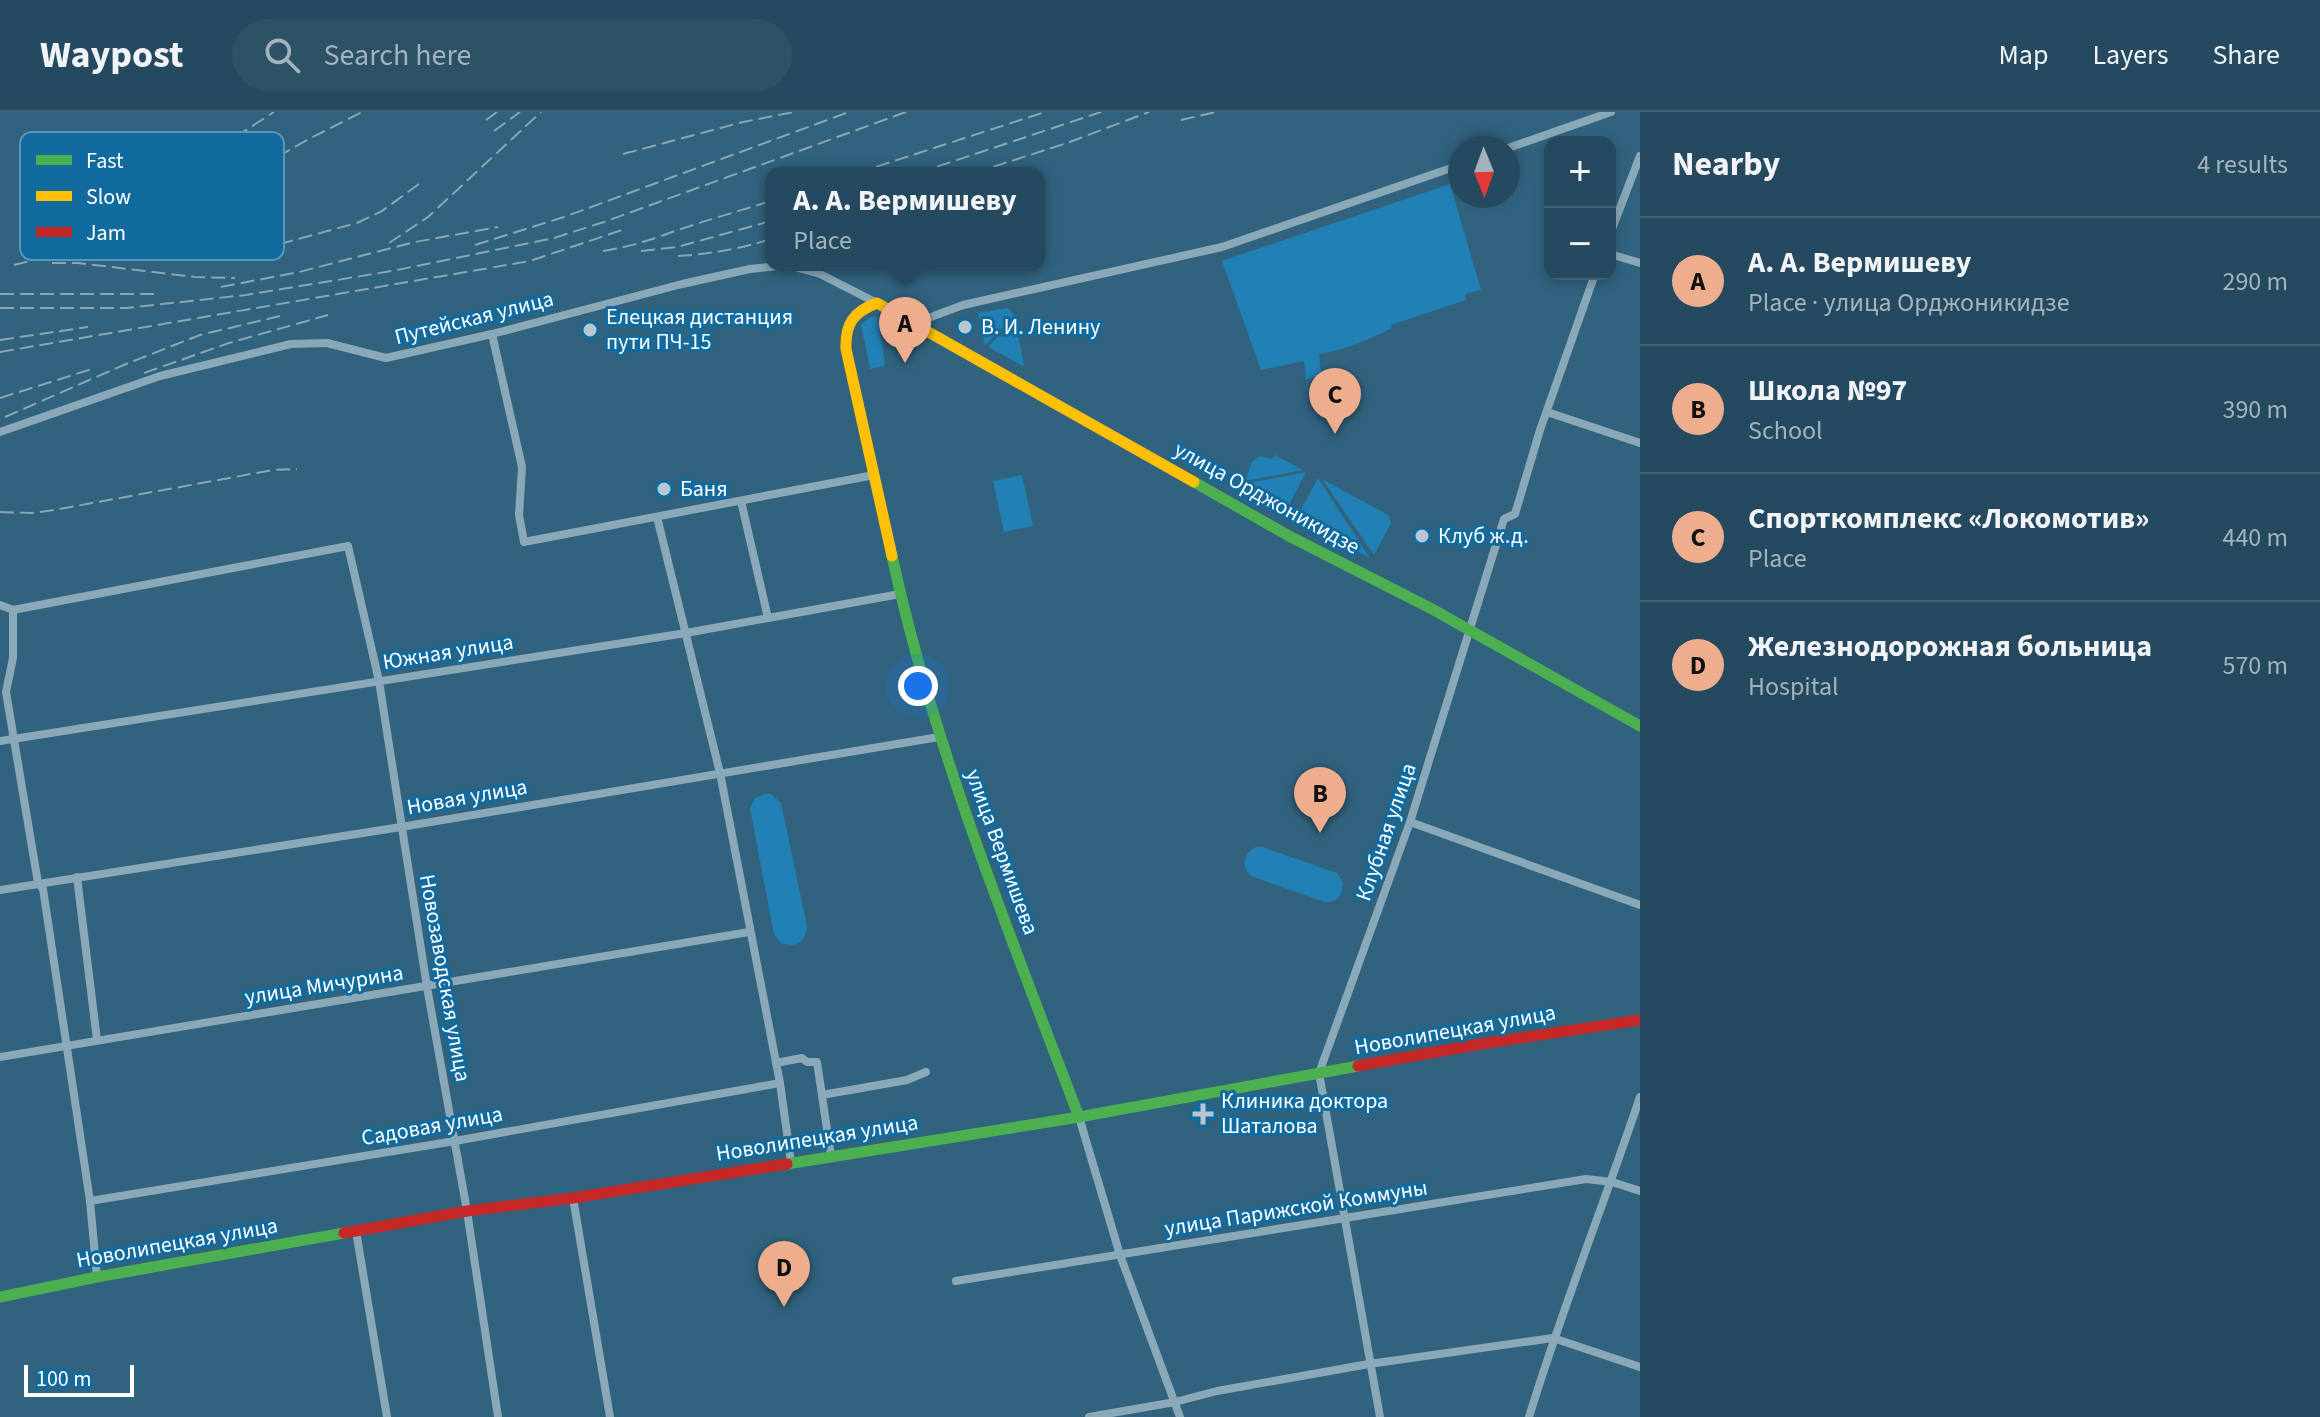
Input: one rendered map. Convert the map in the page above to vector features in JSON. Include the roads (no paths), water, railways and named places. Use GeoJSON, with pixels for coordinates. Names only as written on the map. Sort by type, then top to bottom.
{"type":"FeatureCollection","features":[{"type":"Feature","properties":{"kind":"street"},"geometry":{"type":"LineString","coordinates":[[1520,144],[1611,112]]}},
{"type":"Feature","properties":{"kind":"street"},"geometry":{"type":"LineString","coordinates":[[1616,218],[1640,156]]}},
{"type":"Feature","properties":{"kind":"street"},"geometry":{"type":"LineString","coordinates":[[915,323],[963,305],[1222,247],[1448,169]]}},
{"type":"Feature","properties":{"kind":"street"},"geometry":{"type":"LineString","coordinates":[[1616,256],[1640,263]]}},
{"type":"Feature","properties":{"kind":"street","name":"Путейская улица"},"geometry":{"type":"LineString","coordinates":[[0,432],[160,376],[291,344],[327,343],[386,358],[492,334],[682,284],[765,267]]}},
{"type":"Feature","properties":{"kind":"street","name":"Путейская улица"},"geometry":{"type":"LineString","coordinates":[[809,271],[877,303]]}},
{"type":"Feature","properties":{"kind":"street","name":"Клубная улица"},"geometry":{"type":"LineString","coordinates":[[1380,1417],[1319,1073],[1410,822],[1504,519],[1515,514],[1593,280]]}},
{"type":"Feature","properties":{"kind":"street","name":"улица Орджоникидзе"},"geometry":{"type":"LineString","coordinates":[[877,303],[1289,536],[1432,609],[1640,726]]}},
{"type":"Feature","properties":{"kind":"street","name":"улица Вермишева"},"geometry":{"type":"LineString","coordinates":[[877,303],[859,309],[848,322],[846,349],[900,594],[939,737],[1079,1117],[1120,1255],[1180,1417]]}},
{"type":"Feature","properties":{"kind":"street"},"geometry":{"type":"LineString","coordinates":[[492,334],[522,467],[519,515],[524,542],[874,475]]}},
{"type":"Feature","properties":{"kind":"street"},"geometry":{"type":"LineString","coordinates":[[1547,412],[1640,443]]}},
{"type":"Feature","properties":{"kind":"street"},"geometry":{"type":"LineString","coordinates":[[741,501],[768,618]]}},
{"type":"Feature","properties":{"kind":"street"},"geometry":{"type":"LineString","coordinates":[[657,517],[720,773],[780,1083],[791,1162]]}},
{"type":"Feature","properties":{"kind":"street","name":"Новозаводская улица"},"geometry":{"type":"LineString","coordinates":[[13,610],[348,546],[379,681],[498,1417]]}},
{"type":"Feature","properties":{"kind":"street","name":"Южная улица"},"geometry":{"type":"LineString","coordinates":[[0,741],[686,633],[900,594]]}},
{"type":"Feature","properties":{"kind":"street"},"geometry":{"type":"LineString","coordinates":[[0,605],[13,610],[13,658],[6,692],[38,883],[43,889],[90,1201],[97,1277]]}},
{"type":"Feature","properties":{"kind":"street","name":"Новая улица"},"geometry":{"type":"LineString","coordinates":[[0,890],[939,737]]}},
{"type":"Feature","properties":{"kind":"street"},"geometry":{"type":"LineString","coordinates":[[1410,822],[1640,905]]}},
{"type":"Feature","properties":{"kind":"street"},"geometry":{"type":"LineString","coordinates":[[77,877],[97,1040]]}},
{"type":"Feature","properties":{"kind":"street","name":"улица Мичурина"},"geometry":{"type":"LineString","coordinates":[[0,1057],[749,932]]}},
{"type":"Feature","properties":{"kind":"street","name":"Новолипецкая улица"},"geometry":{"type":"LineString","coordinates":[[0,1297],[467,1211],[573,1198],[1079,1117],[1481,1044],[1640,1020]]}},
{"type":"Feature","properties":{"kind":"street"},"geometry":{"type":"LineString","coordinates":[[776,1063],[802,1058],[807,1062],[817,1062],[831,1156]]}},
{"type":"Feature","properties":{"kind":"street"},"geometry":{"type":"LineString","coordinates":[[822,1095],[907,1080],[926,1072]]}},
{"type":"Feature","properties":{"kind":"street","name":"Садовая улица"},"geometry":{"type":"LineString","coordinates":[[90,1201],[780,1083]]}},
{"type":"Feature","properties":{"kind":"street"},"geometry":{"type":"LineString","coordinates":[[1529,1417],[1553,1338],[1612,1182],[1640,1097]]}},
{"type":"Feature","properties":{"kind":"street","name":"улица Парижской Коммуны"},"geometry":{"type":"LineString","coordinates":[[956,1281],[1586,1179],[1612,1182],[1640,1191]]}},
{"type":"Feature","properties":{"kind":"street"},"geometry":{"type":"LineString","coordinates":[[573,1198],[610,1417]]}},
{"type":"Feature","properties":{"kind":"street"},"geometry":{"type":"LineString","coordinates":[[356,1231],[387,1417]]}},
{"type":"Feature","properties":{"kind":"street"},"geometry":{"type":"LineString","coordinates":[[1089,1417],[1369,1364],[1553,1338],[1640,1367]]}},
{"type":"Feature","properties":{"kind":"railway"},"geometry":{"type":"LineString","coordinates":[[243,132],[274,112]]}},
{"type":"Feature","properties":{"kind":"railway"},"geometry":{"type":"LineString","coordinates":[[284,153],[362,112]]}},
{"type":"Feature","properties":{"kind":"railway"},"geometry":{"type":"LineString","coordinates":[[486,120],[497,112]]}},
{"type":"Feature","properties":{"kind":"railway"},"geometry":{"type":"LineString","coordinates":[[494,131],[520,112]]}},
{"type":"Feature","properties":{"kind":"railway"},"geometry":{"type":"LineString","coordinates":[[389,243],[428,217],[541,112]]}},
{"type":"Feature","properties":{"kind":"railway"},"geometry":{"type":"LineString","coordinates":[[623,154],[743,122],[794,112]]}},
{"type":"Feature","properties":{"kind":"railway"},"geometry":{"type":"LineString","coordinates":[[475,245],[564,217],[849,112]]}},
{"type":"Feature","properties":{"kind":"railway"},"geometry":{"type":"LineString","coordinates":[[0,308],[126,308],[246,295],[392,271],[554,238],[906,112]]}},
{"type":"Feature","properties":{"kind":"railway"},"geometry":{"type":"LineString","coordinates":[[875,167],[1045,112]]}},
{"type":"Feature","properties":{"kind":"railway"},"geometry":{"type":"LineString","coordinates":[[936,167],[1101,112]]}},
{"type":"Feature","properties":{"kind":"railway"},"geometry":{"type":"LineString","coordinates":[[993,167],[1149,112]]}},
{"type":"Feature","properties":{"kind":"railway"},"geometry":{"type":"LineString","coordinates":[[1181,120],[1216,112]]}},
{"type":"Feature","properties":{"kind":"railway"},"geometry":{"type":"LineString","coordinates":[[284,243],[357,223],[382,211],[419,184]]}},
{"type":"Feature","properties":{"kind":"railway"},"geometry":{"type":"LineString","coordinates":[[603,251],[640,243],[765,203]]}},
{"type":"Feature","properties":{"kind":"railway"},"geometry":{"type":"LineString","coordinates":[[641,251],[677,247],[765,223]]}},
{"type":"Feature","properties":{"kind":"railway"},"geometry":{"type":"LineString","coordinates":[[221,287],[299,272],[415,242],[498,227]]}},
{"type":"Feature","properties":{"kind":"railway"},"geometry":{"type":"LineString","coordinates":[[0,352],[530,261],[625,229]]}},
{"type":"Feature","properties":{"kind":"railway"},"geometry":{"type":"LineString","coordinates":[[678,256],[765,241]]}},
{"type":"Feature","properties":{"kind":"railway"},"geometry":{"type":"LineString","coordinates":[[14,265],[34,260]]}},
{"type":"Feature","properties":{"kind":"railway"},"geometry":{"type":"LineString","coordinates":[[52,263],[235,278]]}},
{"type":"Feature","properties":{"kind":"railway"},"geometry":{"type":"LineString","coordinates":[[0,294],[157,294]]}},
{"type":"Feature","properties":{"kind":"railway"},"geometry":{"type":"LineString","coordinates":[[144,373],[229,343],[328,315]]}},
{"type":"Feature","properties":{"kind":"railway"},"geometry":{"type":"LineString","coordinates":[[5,417],[200,335],[280,316]]}},
{"type":"Feature","properties":{"kind":"railway"},"geometry":{"type":"LineString","coordinates":[[0,340],[88,327]]}},
{"type":"Feature","properties":{"kind":"railway"},"geometry":{"type":"LineString","coordinates":[[0,398],[95,368]]}},
{"type":"Feature","properties":{"kind":"railway"},"geometry":{"type":"LineString","coordinates":[[0,512],[54,510],[273,470],[297,469]]}},
{"type":"Feature","properties":{"kind":"place","name":"В. И. Ленину"},"geometry":{"type":"Point","coordinates":[965,327]}},
{"type":"Feature","properties":{"kind":"place","name":"Елецкая дистанция пути ПЧ-15"},"geometry":{"type":"Point","coordinates":[590,330]}},
{"type":"Feature","properties":{"kind":"place","name":"А. А. Вермишеву"},"geometry":{"type":"Point","coordinates":[905,363]}},
{"type":"Feature","properties":{"kind":"place","name":"Спорткомплекс «Локомотив»"},"geometry":{"type":"Point","coordinates":[1335,434]}},
{"type":"Feature","properties":{"kind":"place","name":"Баня"},"geometry":{"type":"Point","coordinates":[664,489]}},
{"type":"Feature","properties":{"kind":"place","name":"Клуб ж.д."},"geometry":{"type":"Point","coordinates":[1422,536]}},
{"type":"Feature","properties":{"kind":"place","name":"Школа №97"},"geometry":{"type":"Point","coordinates":[1320,833]}},
{"type":"Feature","properties":{"kind":"place","name":"Клиника доктора Шаталова"},"geometry":{"type":"Point","coordinates":[1203,1114]}},
{"type":"Feature","properties":{"kind":"place","name":"Железнодорожная больница"},"geometry":{"type":"Point","coordinates":[784,1307]}}]}
